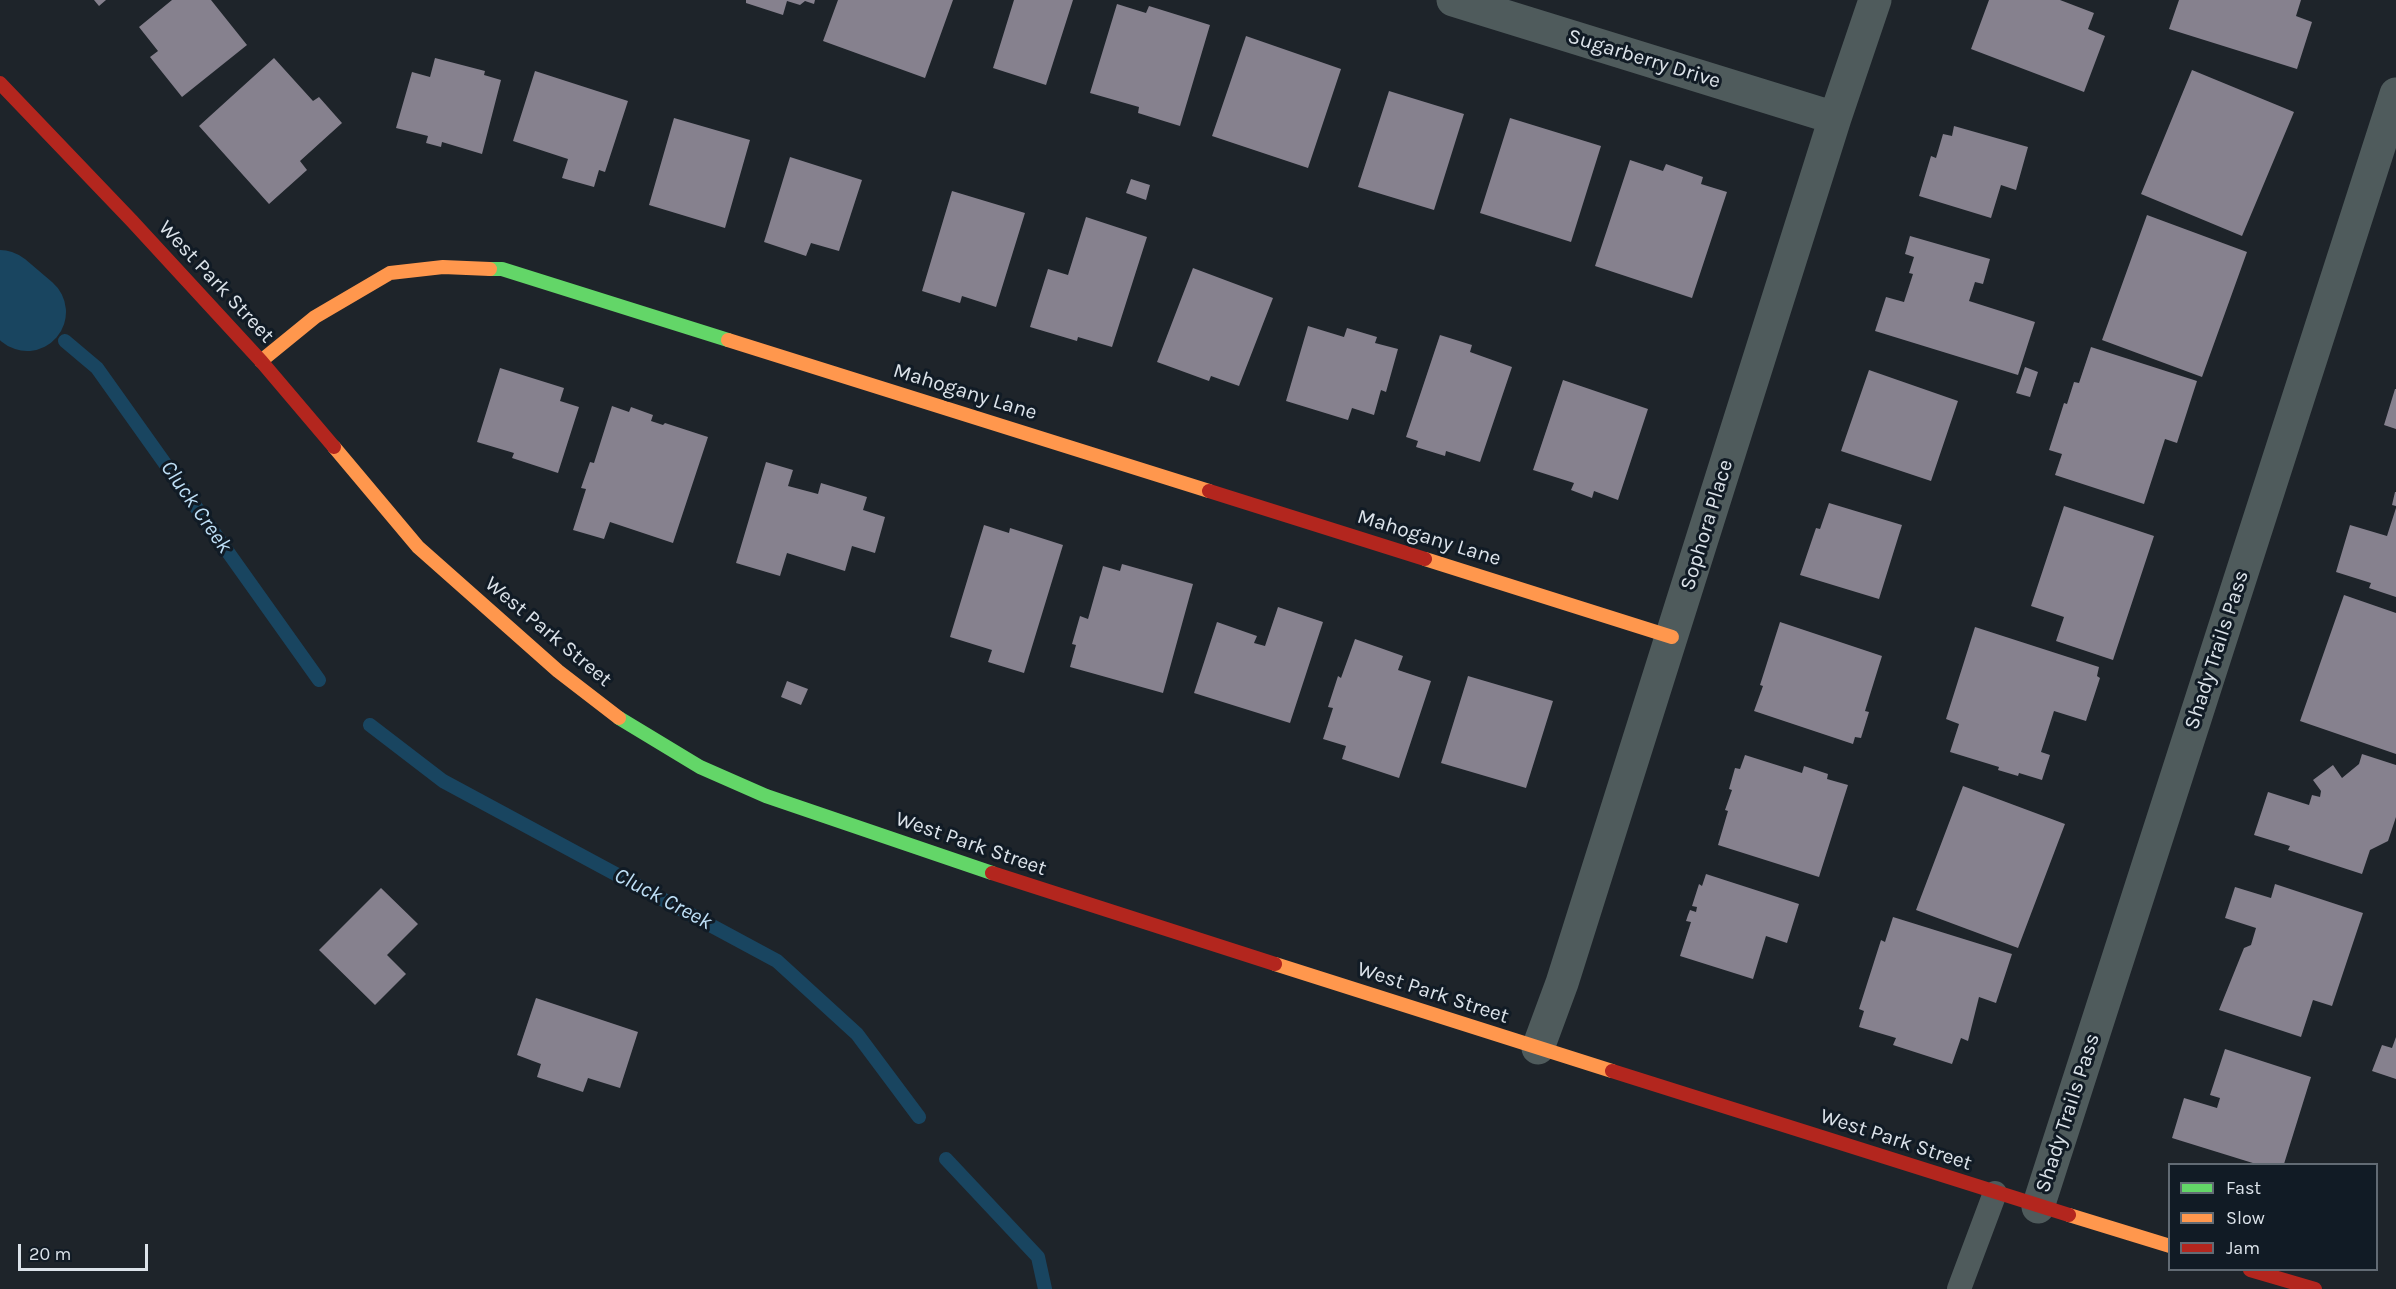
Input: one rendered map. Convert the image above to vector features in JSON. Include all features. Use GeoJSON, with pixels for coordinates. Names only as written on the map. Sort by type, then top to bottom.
{"type":"FeatureCollection","features":[{"type":"Feature","properties":{"kind":"street","name":"Sugarberry Drive"},"geometry":{"type":"LineString","coordinates":[[1453,0],[1835,118]]}},
{"type":"Feature","properties":{"kind":"street","name":"Sophora Place"},"geometry":{"type":"LineString","coordinates":[[1538,1048],[1562,983],[1835,118],[1875,0]]}},
{"type":"Feature","properties":{"kind":"street","name":"West Park Street"},"geometry":{"type":"LineString","coordinates":[[0,83],[132,220],[261,361],[418,547],[558,671],[626,722],[700,767],[766,796],[1014,881],[2038,1207],[2168,1246]]}},
{"type":"Feature","properties":{"kind":"street","name":"Shady Trails Pass"},"geometry":{"type":"LineString","coordinates":[[2038,1207],[2396,94]]}},
{"type":"Feature","properties":{"kind":"street","name":"Mahogany Lane"},"geometry":{"type":"LineString","coordinates":[[261,361],[315,317],[390,273],[443,267],[502,269],[1672,637]]}},
{"type":"Feature","properties":{"kind":"street"},"geometry":{"type":"LineString","coordinates":[[2256,1271],[2315,1289]]}},
{"type":"Feature","properties":{"kind":"lane"},"geometry":{"type":"LineString","coordinates":[[1959,1289],[1995,1193]]}},
{"type":"Feature","properties":{"kind":"building"},"geometry":{"type":"Polygon","coordinates":[[[94,0],[106,0],[99,6],[94,0]]]}},
{"type":"Feature","properties":{"kind":"building"},"geometry":{"type":"Polygon","coordinates":[[[172,0],[211,0],[247,45],[182,97],[150,57],[158,51],[139,27],[172,0]]]}},
{"type":"Feature","properties":{"kind":"building"},"geometry":{"type":"Polygon","coordinates":[[[746,0],[815,0],[814,4],[805,1],[800,5],[787,1],[783,15],[746,3],[746,0]]]}},
{"type":"Feature","properties":{"kind":"building"},"geometry":{"type":"Polygon","coordinates":[[[838,0],[953,0],[925,78],[823,41],[838,0]]]}},
{"type":"Feature","properties":{"kind":"building"},"geometry":{"type":"Polygon","coordinates":[[[1014,0],[1073,0],[1046,85],[993,68],[1014,0]]]}},
{"type":"Feature","properties":{"kind":"building"},"geometry":{"type":"Polygon","coordinates":[[[1989,0],[2060,0],[2094,13],[2088,29],[2105,36],[2084,92],[1971,49],[1989,0]]]}},
{"type":"Feature","properties":{"kind":"building"},"geometry":{"type":"Polygon","coordinates":[[[2179,0],[2301,0],[2296,16],[2312,22],[2297,69],[2169,29],[2179,0]]]}},
{"type":"Feature","properties":{"kind":"building"},"geometry":{"type":"Polygon","coordinates":[[[1117,4],[1146,13],[1149,6],[1210,25],[1180,126],[1138,113],[1139,107],[1090,93],[1117,4]]]}},
{"type":"Feature","properties":{"kind":"building"},"geometry":{"type":"Polygon","coordinates":[[[1246,36],[1341,69],[1308,168],[1212,136],[1246,36]]]}},
{"type":"Feature","properties":{"kind":"building"},"geometry":{"type":"Polygon","coordinates":[[[274,58],[313,101],[319,97],[342,123],[300,161],[307,170],[269,204],[199,126],[274,58]]]}},
{"type":"Feature","properties":{"kind":"building"},"geometry":{"type":"Polygon","coordinates":[[[435,58],[485,71],[484,75],[501,80],[482,154],[442,142],[441,147],[426,143],[428,136],[396,128],[412,72],[430,77],[435,58]]]}},
{"type":"Feature","properties":{"kind":"building"},"geometry":{"type":"Polygon","coordinates":[[[2192,70],[2294,112],[2242,236],[2141,194],[2192,70]]]}},
{"type":"Feature","properties":{"kind":"building"},"geometry":{"type":"Polygon","coordinates":[[[535,71],[628,101],[605,172],[599,170],[594,187],[562,178],[568,159],[513,141],[535,71]]]}},
{"type":"Feature","properties":{"kind":"building"},"geometry":{"type":"Polygon","coordinates":[[[1389,91],[1464,114],[1434,210],[1358,187],[1389,91]]]}},
{"type":"Feature","properties":{"kind":"building"},"geometry":{"type":"Polygon","coordinates":[[[674,118],[750,140],[725,228],[649,205],[674,118]]]}},
{"type":"Feature","properties":{"kind":"building"},"geometry":{"type":"Polygon","coordinates":[[[1510,118],[1601,146],[1571,242],[1480,213],[1510,118]]]}},
{"type":"Feature","properties":{"kind":"building"},"geometry":{"type":"Polygon","coordinates":[[[1954,126],[2028,147],[2016,190],[2001,185],[1991,218],[1919,196],[1931,156],[1936,158],[1943,134],[1952,136],[1954,126]]]}},
{"type":"Feature","properties":{"kind":"building"},"geometry":{"type":"Polygon","coordinates":[[[790,157],[862,180],[839,251],[811,243],[806,256],[764,242],[790,157]]]}},
{"type":"Feature","properties":{"kind":"building"},"geometry":{"type":"Polygon","coordinates":[[[1630,160],[1663,171],[1666,164],[1703,177],[1701,184],[1727,192],[1692,298],[1595,266],[1630,160]]]}},
{"type":"Feature","properties":{"kind":"building"},"geometry":{"type":"Polygon","coordinates":[[[1131,179],[1150,185],[1146,200],[1126,193],[1131,179]]]}},
{"type":"Feature","properties":{"kind":"building"},"geometry":{"type":"Polygon","coordinates":[[[952,191],[1025,213],[996,307],[962,296],[960,303],[922,291],[952,191]]]}},
{"type":"Feature","properties":{"kind":"building"},"geometry":{"type":"Polygon","coordinates":[[[2147,215],[2247,252],[2202,377],[2102,340],[2147,215]]]}},
{"type":"Feature","properties":{"kind":"building"},"geometry":{"type":"Polygon","coordinates":[[[1086,217],[1147,237],[1112,347],[1078,337],[1077,341],[1030,327],[1048,269],[1068,275],[1086,217]]]}},
{"type":"Feature","properties":{"kind":"building"},"geometry":{"type":"Polygon","coordinates":[[[1910,236],[1990,259],[1983,284],[1975,282],[1969,301],[2035,322],[2018,375],[1875,331],[1886,297],[1904,302],[1913,274],[1909,273],[1914,257],[1905,254],[1910,236]]]}},
{"type":"Feature","properties":{"kind":"building"},"geometry":{"type":"Polygon","coordinates":[[[1193,268],[1273,298],[1239,386],[1211,376],[1209,381],[1157,362],[1193,268]]]}},
{"type":"Feature","properties":{"kind":"building"},"geometry":{"type":"Polygon","coordinates":[[[1308,326],[1344,337],[1347,328],[1377,337],[1375,343],[1398,349],[1386,392],[1381,390],[1374,415],[1352,408],[1348,420],[1286,401],[1308,326]]]}},
{"type":"Feature","properties":{"kind":"building"},"geometry":{"type":"Polygon","coordinates":[[[1440,335],[1472,345],[1470,352],[1512,367],[1480,462],[1446,451],[1445,456],[1416,447],[1418,441],[1406,437],[1440,335]]]}},
{"type":"Feature","properties":{"kind":"building"},"geometry":{"type":"Polygon","coordinates":[[[2091,347],[2197,381],[2177,443],[2165,439],[2144,504],[2055,475],[2062,454],[2049,450],[2064,403],[2067,404],[2074,382],[2079,383],[2091,347]]]}},
{"type":"Feature","properties":{"kind":"building"},"geometry":{"type":"Polygon","coordinates":[[[2025,367],[2038,372],[2030,397],[2016,393],[2025,367]]]}},
{"type":"Feature","properties":{"kind":"building"},"geometry":{"type":"Polygon","coordinates":[[[500,368],[564,388],[560,401],[579,407],[558,473],[512,458],[514,453],[477,442],[500,368]]]}},
{"type":"Feature","properties":{"kind":"building"},"geometry":{"type":"Polygon","coordinates":[[[1869,370],[1958,401],[1931,481],[1841,451],[1869,370]]]}},
{"type":"Feature","properties":{"kind":"building"},"geometry":{"type":"Polygon","coordinates":[[[1563,380],[1648,409],[1618,500],[1594,491],[1592,498],[1571,490],[1574,483],[1533,470],[1563,380]]]}},
{"type":"Feature","properties":{"kind":"building"},"geometry":{"type":"Polygon","coordinates":[[[2396,389],[2396,429],[2384,425],[2396,389]]]}},
{"type":"Feature","properties":{"kind":"building"},"geometry":{"type":"Polygon","coordinates":[[[612,406],[629,412],[631,407],[653,415],[651,421],[663,425],[665,423],[708,437],[673,543],[610,522],[604,539],[573,530],[586,489],[581,488],[590,462],[594,463],[612,406]]]}},
{"type":"Feature","properties":{"kind":"building"},"geometry":{"type":"Polygon","coordinates":[[[766,462],[793,470],[788,486],[818,494],[821,483],[867,497],[863,510],[885,517],[875,553],[852,546],[845,571],[787,553],[780,576],[736,563],[766,462]]]}},
{"type":"Feature","properties":{"kind":"building"},"geometry":{"type":"Polygon","coordinates":[[[2396,492],[2396,506],[2392,505],[2396,492]]]}},
{"type":"Feature","properties":{"kind":"building"},"geometry":{"type":"Polygon","coordinates":[[[1829,503],[1902,525],[1879,599],[1800,575],[1816,528],[1820,529],[1829,503]]]}},
{"type":"Feature","properties":{"kind":"building"},"geometry":{"type":"Polygon","coordinates":[[[2064,506],[2154,536],[2113,660],[2056,641],[2064,617],[2031,606],[2064,506]]]}},
{"type":"Feature","properties":{"kind":"building"},"geometry":{"type":"Polygon","coordinates":[[[2396,508],[2396,597],[2369,588],[2371,583],[2336,572],[2350,525],[2387,536],[2396,508]]]}},
{"type":"Feature","properties":{"kind":"building"},"geometry":{"type":"Polygon","coordinates":[[[984,525],[1009,533],[1010,528],[1063,545],[1024,673],[988,662],[992,650],[950,637],[984,525]]]}},
{"type":"Feature","properties":{"kind":"building"},"geometry":{"type":"Polygon","coordinates":[[[1122,564],[1193,584],[1163,693],[1070,667],[1076,645],[1072,644],[1080,616],[1088,619],[1103,566],[1120,571],[1122,564]]]}},
{"type":"Feature","properties":{"kind":"building"},"geometry":{"type":"Polygon","coordinates":[[[2344,595],[2396,613],[2396,754],[2300,721],[2344,595]]]}},
{"type":"Feature","properties":{"kind":"building"},"geometry":{"type":"Polygon","coordinates":[[[1278,607],[1323,622],[1290,723],[1194,693],[1217,622],[1257,636],[1254,643],[1265,646],[1278,607]]]}},
{"type":"Feature","properties":{"kind":"building"},"geometry":{"type":"Polygon","coordinates":[[[1780,622],[1882,656],[1865,711],[1869,712],[1861,738],[1855,737],[1853,744],[1754,711],[1780,622]]]}},
{"type":"Feature","properties":{"kind":"building"},"geometry":{"type":"Polygon","coordinates":[[[1975,627],[2099,667],[2097,676],[2100,678],[2086,721],[2054,711],[2041,752],[2050,755],[2042,780],[1998,770],[1999,767],[1950,752],[1959,724],[1946,719],[1975,627]]]}},
{"type":"Feature","properties":{"kind":"building"},"geometry":{"type":"Polygon","coordinates":[[[1355,639],[1403,656],[1398,670],[1431,681],[1399,778],[1342,759],[1346,746],[1323,739],[1333,708],[1328,707],[1338,676],[1341,678],[1355,639]]]}},
{"type":"Feature","properties":{"kind":"building"},"geometry":{"type":"Polygon","coordinates":[[[1468,676],[1553,701],[1526,788],[1441,763],[1468,676]]]}},
{"type":"Feature","properties":{"kind":"building"},"geometry":{"type":"Polygon","coordinates":[[[787,681],[808,689],[801,705],[781,697],[787,681]]]}},
{"type":"Feature","properties":{"kind":"building"},"geometry":{"type":"Polygon","coordinates":[[[2362,754],[2396,765],[2396,817],[2388,841],[2370,850],[2362,874],[2288,850],[2290,846],[2254,835],[2268,792],[2309,805],[2312,795],[2320,797],[2321,791],[2313,780],[2333,765],[2342,778],[2359,764],[2362,754]]]}},
{"type":"Feature","properties":{"kind":"building"},"geometry":{"type":"Polygon","coordinates":[[[1745,755],[1802,773],[1804,766],[1828,774],[1827,779],[1848,785],[1819,877],[1718,845],[1728,811],[1725,810],[1732,790],[1729,789],[1735,768],[1740,769],[1745,755]]]}},
{"type":"Feature","properties":{"kind":"building"},"geometry":{"type":"Polygon","coordinates":[[[1963,786],[2065,824],[2018,948],[1916,910],[1963,786]]]}},
{"type":"Feature","properties":{"kind":"building"},"geometry":{"type":"Polygon","coordinates":[[[1706,874],[1799,904],[1787,943],[1766,936],[1753,979],[1680,956],[1691,922],[1686,921],[1690,910],[1696,912],[1697,907],[1692,906],[1699,884],[1702,886],[1706,874]]]}},
{"type":"Feature","properties":{"kind":"building"},"geometry":{"type":"Polygon","coordinates":[[[2275,884],[2363,913],[2332,1006],[2313,1000],[2301,1037],[2219,1010],[2244,948],[2251,945],[2256,928],[2225,918],[2235,887],[2271,898],[2275,884]]]}},
{"type":"Feature","properties":{"kind":"building"},"geometry":{"type":"Polygon","coordinates":[[[381,888],[418,924],[387,955],[406,974],[375,1005],[319,950],[381,888]]]}},
{"type":"Feature","properties":{"kind":"building"},"geometry":{"type":"Polygon","coordinates":[[[1893,917],[2012,954],[1996,1003],[1979,997],[1968,1041],[1961,1038],[1952,1064],[1893,1045],[1896,1038],[1859,1027],[1864,1011],[1859,1009],[1881,940],[1885,942],[1893,917]]]}},
{"type":"Feature","properties":{"kind":"building"},"geometry":{"type":"Polygon","coordinates":[[[536,998],[638,1032],[620,1088],[588,1078],[583,1092],[537,1077],[541,1064],[517,1055],[536,998]]]}},
{"type":"Feature","properties":{"kind":"building"},"geometry":{"type":"Polygon","coordinates":[[[2396,1037],[2396,1079],[2372,1071],[2382,1045],[2392,1048],[2396,1037]]]}},
{"type":"Feature","properties":{"kind":"building"},"geometry":{"type":"Polygon","coordinates":[[[2225,1049],[2311,1077],[2284,1163],[2253,1163],[2172,1138],[2184,1098],[2217,1108],[2220,1098],[2210,1095],[2225,1049]]]}},
{"type":"Feature","properties":{"kind":"waterway","name":"Cluck Creek"},"geometry":{"type":"LineString","coordinates":[[0,289],[27,312]]}},
{"type":"Feature","properties":{"kind":"waterway","name":"Cluck Creek"},"geometry":{"type":"LineString","coordinates":[[65,341],[97,368],[319,680]]}},
{"type":"Feature","properties":{"kind":"waterway","name":"Cluck Creek"},"geometry":{"type":"LineString","coordinates":[[370,725],[443,781],[777,961],[857,1034],[919,1117]]}},
{"type":"Feature","properties":{"kind":"waterway","name":"Cluck Creek"},"geometry":{"type":"LineString","coordinates":[[946,1159],[1038,1257],[1045,1289]]}},
{"type":"Feature","properties":{"kind":"traffic: fast"},"geometry":{"type":"LineString","coordinates":[[490,269],[502,269],[728,340]]}},
{"type":"Feature","properties":{"kind":"traffic: fast"},"geometry":{"type":"LineString","coordinates":[[619,718],[700,767],[766,796],[992,873]]}},
{"type":"Feature","properties":{"kind":"traffic: slow"},"geometry":{"type":"LineString","coordinates":[[261,361],[315,317],[390,273],[443,267],[490,269]]}},
{"type":"Feature","properties":{"kind":"traffic: slow"},"geometry":{"type":"LineString","coordinates":[[728,340],[1209,491]]}},
{"type":"Feature","properties":{"kind":"traffic: slow"},"geometry":{"type":"LineString","coordinates":[[334,447],[418,547],[558,671],[619,718]]}},
{"type":"Feature","properties":{"kind":"traffic: slow"},"geometry":{"type":"LineString","coordinates":[[1425,559],[1672,637]]}},
{"type":"Feature","properties":{"kind":"traffic: slow"},"geometry":{"type":"LineString","coordinates":[[1275,964],[1612,1071]]}},
{"type":"Feature","properties":{"kind":"traffic: slow"},"geometry":{"type":"LineString","coordinates":[[2069,1215],[2168,1245]]}},
{"type":"Feature","properties":{"kind":"traffic: jam"},"geometry":{"type":"LineString","coordinates":[[0,83],[261,361],[334,447]]}},
{"type":"Feature","properties":{"kind":"traffic: jam"},"geometry":{"type":"LineString","coordinates":[[1209,491],[1425,559]]}},
{"type":"Feature","properties":{"kind":"traffic: jam"},"geometry":{"type":"LineString","coordinates":[[992,873],[1275,964]]}},
{"type":"Feature","properties":{"kind":"traffic: jam"},"geometry":{"type":"LineString","coordinates":[[1612,1071],[2069,1215]]}},
{"type":"Feature","properties":{"kind":"traffic: jam"},"geometry":{"type":"LineString","coordinates":[[2253,1271],[2315,1289]]}}]}
